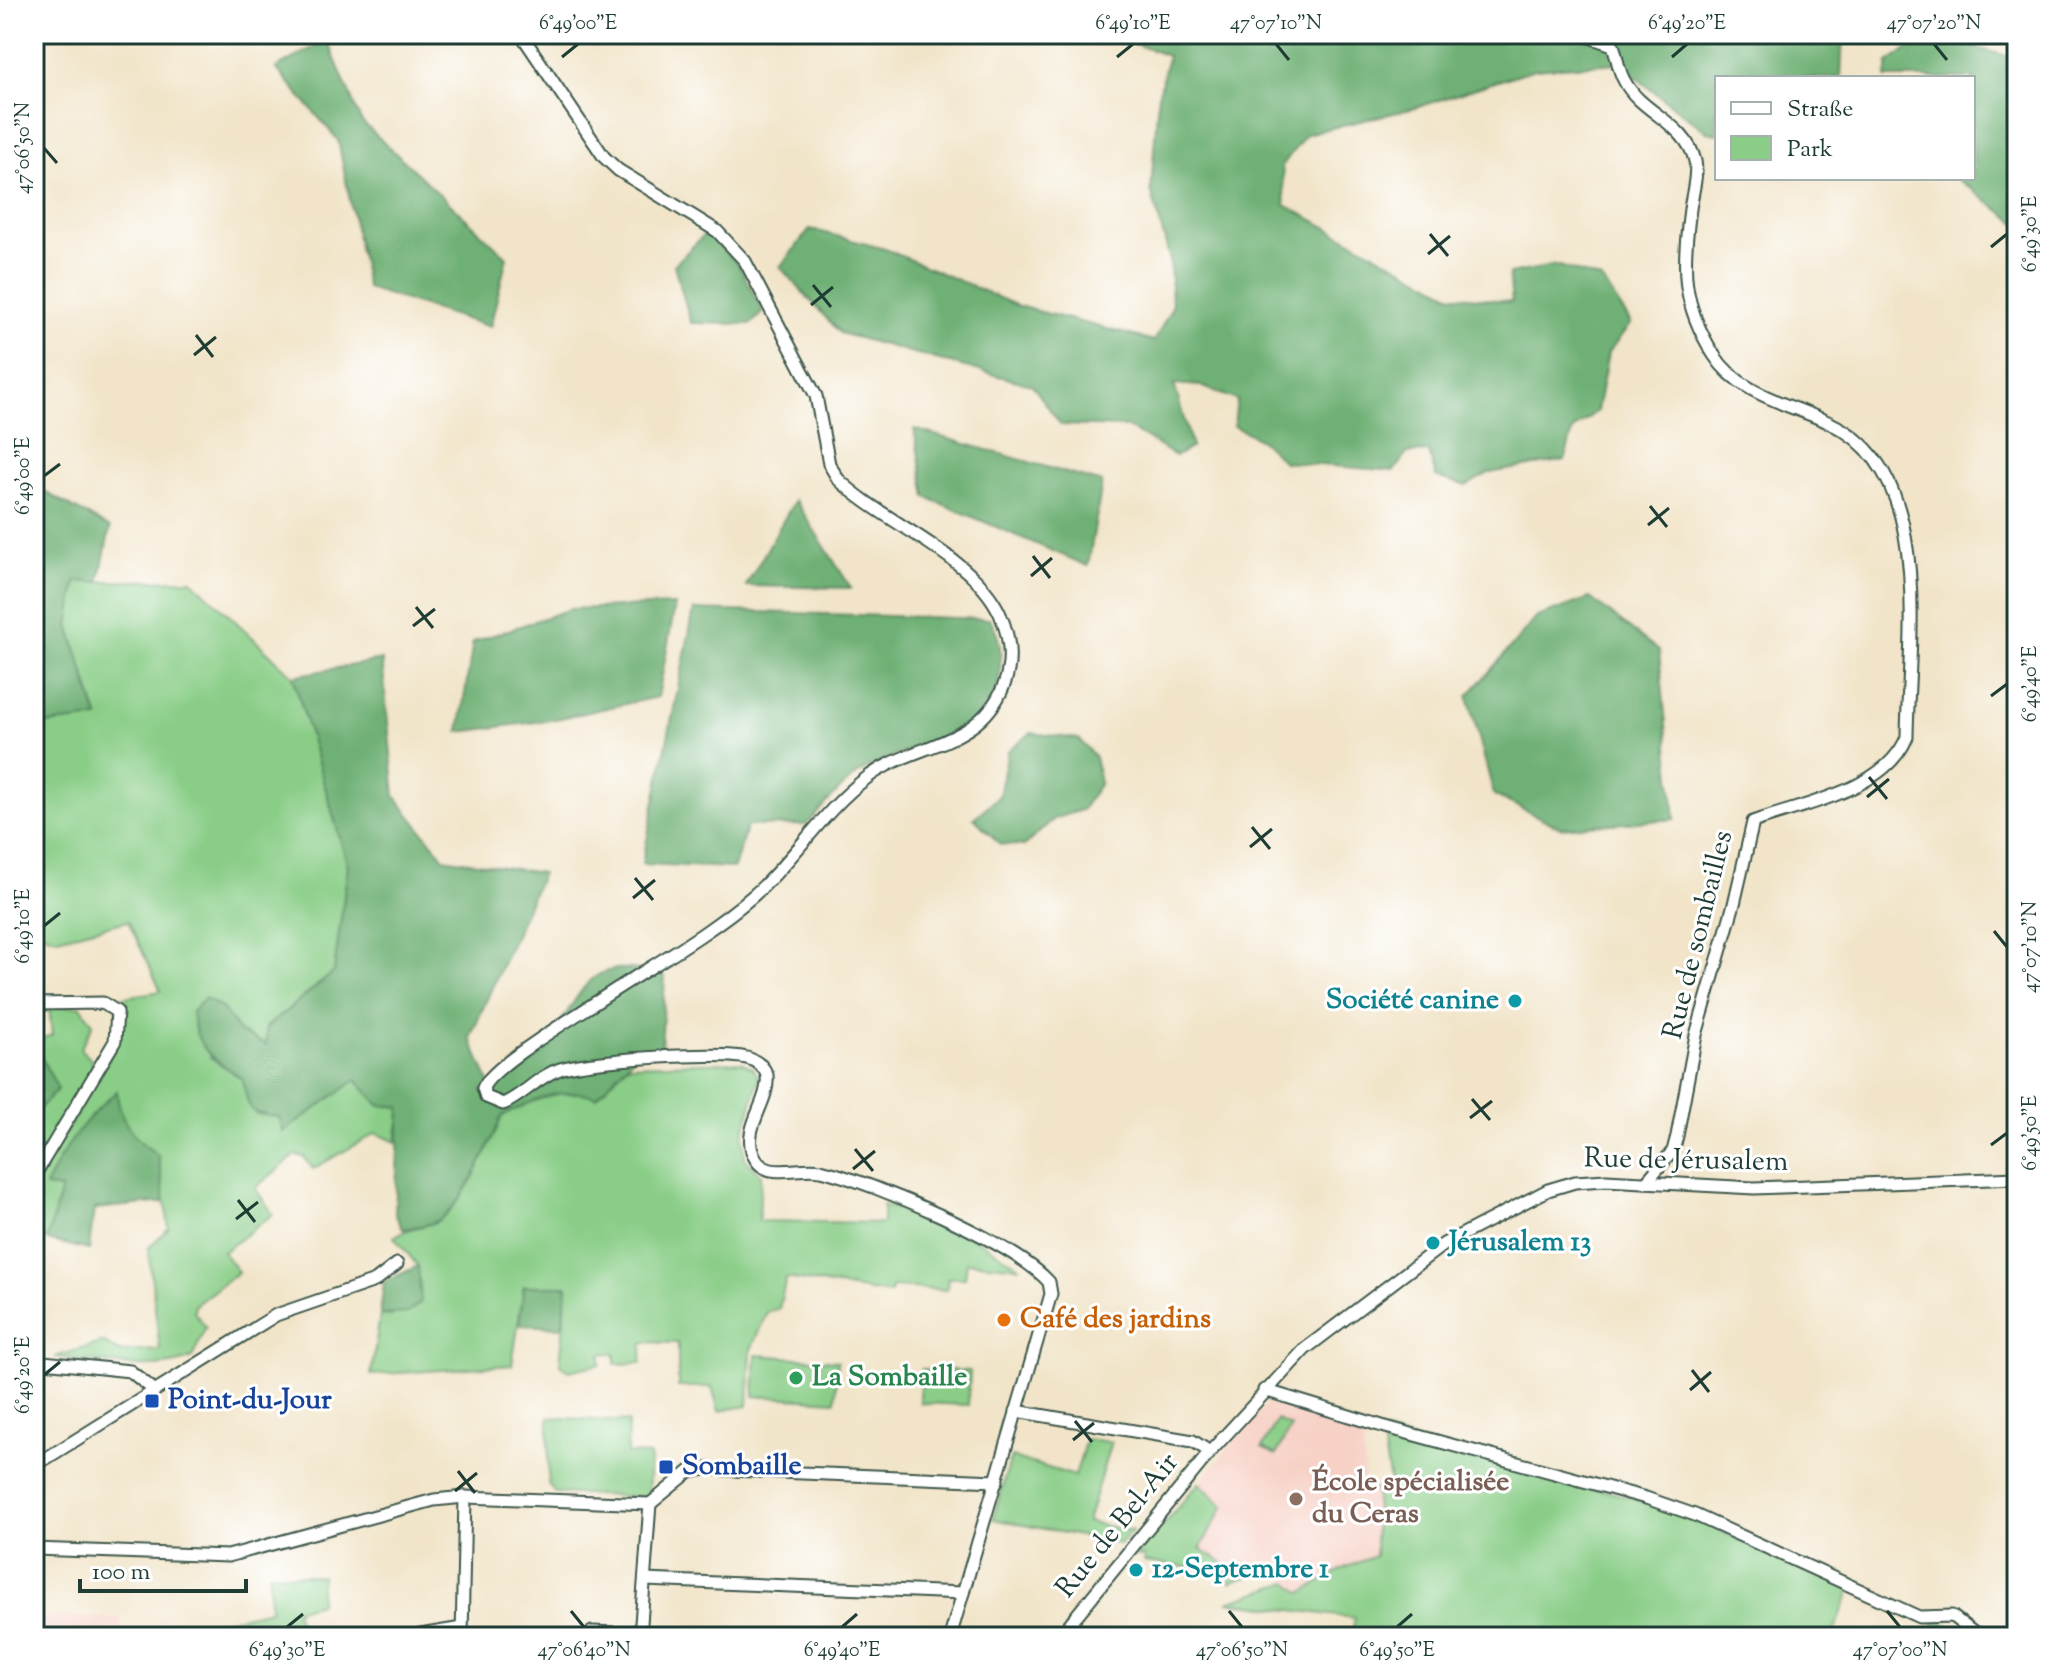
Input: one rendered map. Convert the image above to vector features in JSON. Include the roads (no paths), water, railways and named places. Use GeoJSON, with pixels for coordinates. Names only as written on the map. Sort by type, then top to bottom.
{"type":"FeatureCollection","features":[{"type":"Feature","properties":{"kind":"street"},"geometry":{"type":"LineString","coordinates":[[521,34],[584,131],[610,164],[705,223],[737,250],[813,388],[822,412],[832,472],[846,487],[927,543],[978,585],[998,611],[1010,651],[1000,695],[972,728],[948,743],[894,762],[868,777],[754,895],[538,1041],[489,1078],[483,1093],[491,1102],[503,1104],[548,1074],[597,1062],[734,1056],[759,1063],[768,1083],[751,1143],[761,1167],[772,1172],[802,1168],[827,1172],[936,1214],[975,1233],[1049,1282],[1051,1294],[950,1637]]}},
{"type":"Feature","properties":{"kind":"street","name":"Rue de sombailles"},"geometry":{"type":"LineString","coordinates":[[1580,34],[1613,45],[1624,81],[1678,130],[1691,149],[1696,165],[1683,262],[1687,295],[1714,355],[1734,379],[1751,390],[1836,425],[1859,442],[1886,476],[1903,514],[1910,556],[1907,737],[1900,753],[1873,779],[1753,822],[1734,904],[1696,1035],[1673,1151],[1646,1182]]}},
{"type":"Feature","properties":{"kind":"street"},"geometry":{"type":"LineString","coordinates":[[34,1004],[103,1003],[117,1012],[115,1041],[34,1176]]}},
{"type":"Feature","properties":{"kind":"street","name":"Rue de Jérusalem"},"geometry":{"type":"LineString","coordinates":[[1210,1452],[1264,1390],[1323,1334],[1444,1244],[1483,1221],[1548,1190],[1575,1182],[1754,1188],[2017,1178]]}},
{"type":"Feature","properties":{"kind":"street"},"geometry":{"type":"LineString","coordinates":[[34,1466],[55,1456],[276,1315],[375,1281],[397,1264]]}},
{"type":"Feature","properties":{"kind":"street"},"geometry":{"type":"LineString","coordinates":[[34,1361],[130,1371],[154,1390]]}},
{"type":"Feature","properties":{"kind":"street"},"geometry":{"type":"LineString","coordinates":[[1264,1390],[1671,1506],[1919,1617],[1952,1616],[1979,1637]]}},
{"type":"Feature","properties":{"kind":"street","name":"Rue de Bel-Air"},"geometry":{"type":"LineString","coordinates":[[1016,1411],[1193,1441],[1210,1452],[1059,1637]]}},
{"type":"Feature","properties":{"kind":"street"},"geometry":{"type":"LineString","coordinates":[[34,1549],[228,1556],[420,1502],[465,1497],[650,1504],[690,1471],[706,1469],[997,1481]]}},
{"type":"Feature","properties":{"kind":"street"},"geometry":{"type":"LineString","coordinates":[[462,1634],[465,1497]]}},
{"type":"Feature","properties":{"kind":"street"},"geometry":{"type":"LineString","coordinates":[[592,1632],[640,1636],[650,1504]]}},
{"type":"Feature","properties":{"kind":"street"},"geometry":{"type":"LineString","coordinates":[[645,1580],[963,1593]]}},
{"type":"Feature","properties":{"kind":"street"},"geometry":{"type":"LineString","coordinates":[[408,1637],[462,1634],[494,1637]]}},
{"type":"Feature","properties":{"kind":"place","name":"Société canine"},"geometry":{"type":"Point","coordinates":[1515,1001]}},
{"type":"Feature","properties":{"kind":"place","name":"Jérusalem 13"},"geometry":{"type":"Point","coordinates":[1433,1243]}},
{"type":"Feature","properties":{"kind":"place","name":"Café des jardins"},"geometry":{"type":"Point","coordinates":[1004,1320]}},
{"type":"Feature","properties":{"kind":"place","name":"La Sombaille"},"geometry":{"type":"Point","coordinates":[796,1378]}},
{"type":"Feature","properties":{"kind":"place","name":"Point-du-Jour"},"geometry":{"type":"Point","coordinates":[152,1401]}},
{"type":"Feature","properties":{"kind":"place","name":"Sombaille"},"geometry":{"type":"Point","coordinates":[666,1467]}},
{"type":"Feature","properties":{"kind":"place","name":"École spécialisée du Ceras"},"geometry":{"type":"Point","coordinates":[1296,1499]}},
{"type":"Feature","properties":{"kind":"place","name":"12-Septembre 1"},"geometry":{"type":"Point","coordinates":[1136,1570]}}]}
